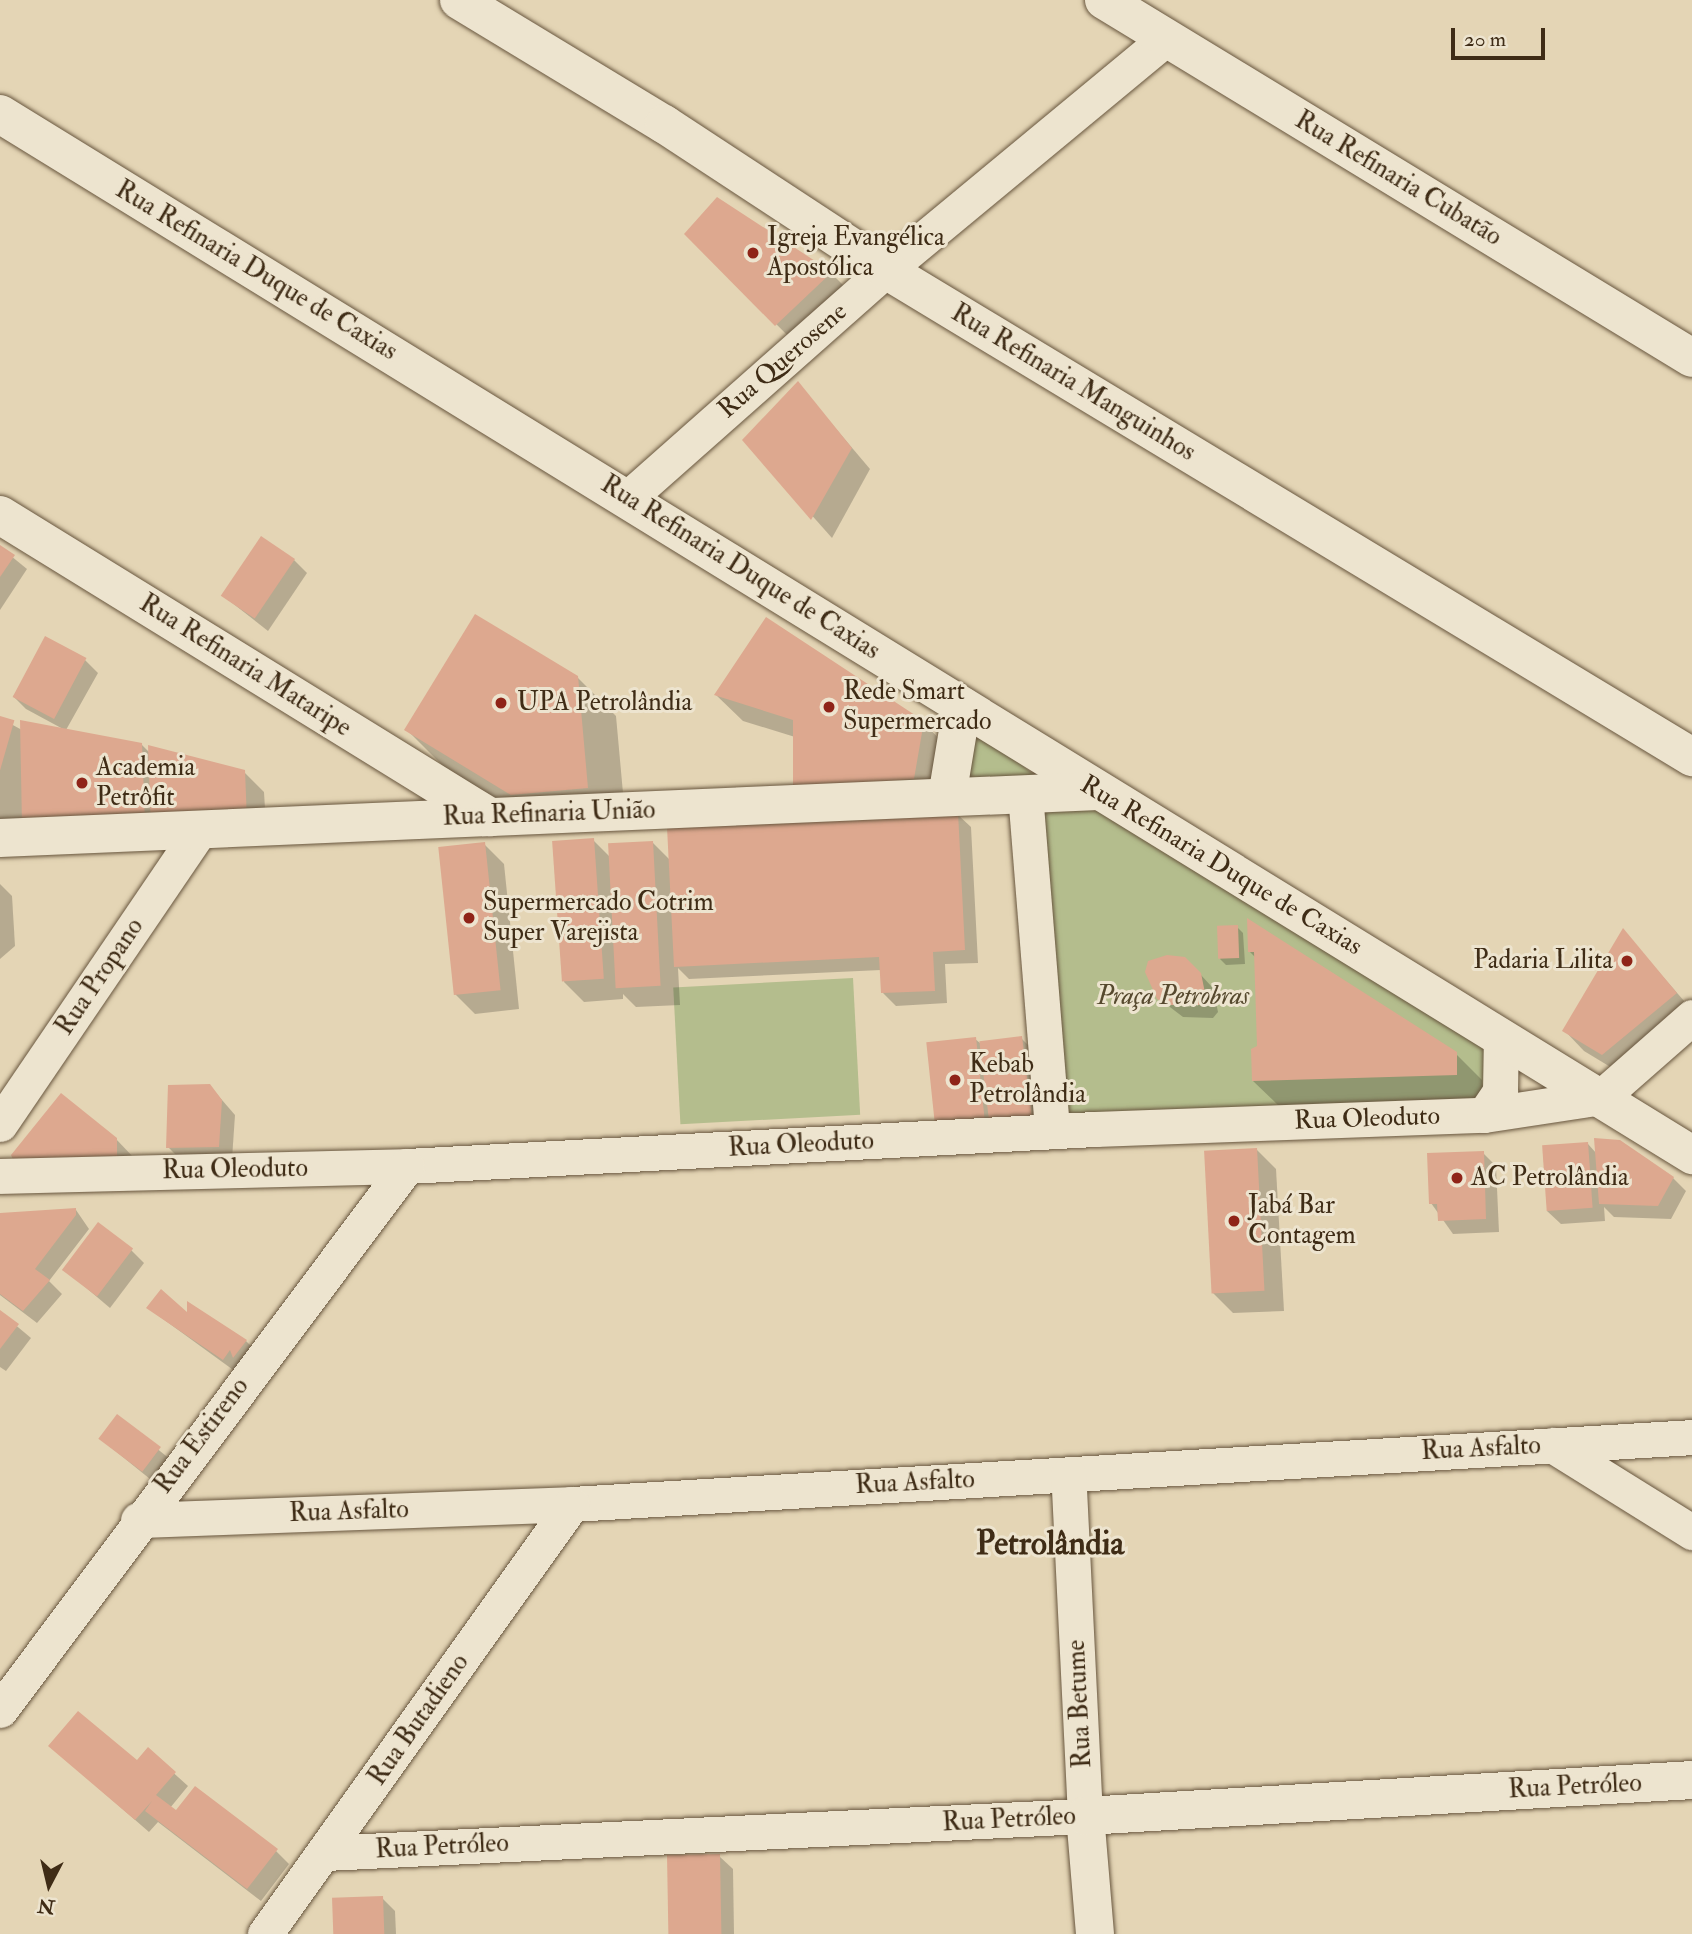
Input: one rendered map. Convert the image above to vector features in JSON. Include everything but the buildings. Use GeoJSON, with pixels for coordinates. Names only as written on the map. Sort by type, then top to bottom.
{"type":"FeatureCollection","features":[{"type":"Feature","properties":{"kind":"street","name":"Rua Refinaria Manguinhos"},"geometry":{"type":"LineString","coordinates":[[459,0],[664,124],[886,270],[1692,757]]}},
{"type":"Feature","properties":{"kind":"street","name":"Rua Refinaria Cubatão"},"geometry":{"type":"LineString","coordinates":[[1104,0],[1692,358]]}},
{"type":"Feature","properties":{"kind":"street","name":"Rua Querosene"},"geometry":{"type":"LineString","coordinates":[[628,498],[886,270],[1166,38]]}},
{"type":"Feature","properties":{"kind":"street","name":"Rua Refinaria Duque de Caxias"},"geometry":{"type":"LineString","coordinates":[[0,114],[628,498],[1098,791],[1601,1097],[1692,1156]]}},
{"type":"Feature","properties":{"kind":"street","name":"Rua Refinaria Mataripe"},"geometry":{"type":"LineString","coordinates":[[0,515],[490,817]]}},
{"type":"Feature","properties":{"kind":"street"},"geometry":{"type":"LineString","coordinates":[[947,797],[962,706]]}},
{"type":"Feature","properties":{"kind":"street","name":"Rua Refinaria União"},"geometry":{"type":"LineString","coordinates":[[0,838],[1098,791]]}},
{"type":"Feature","properties":{"kind":"street"},"geometry":{"type":"LineString","coordinates":[[1025,793],[1052,1131]]}},
{"type":"Feature","properties":{"kind":"street","name":"Rua Propano"},"geometry":{"type":"LineString","coordinates":[[0,1124],[200,830]]}},
{"type":"Feature","properties":{"kind":"street"},"geometry":{"type":"LineString","coordinates":[[1601,1097],[1692,1017]]}},
{"type":"Feature","properties":{"kind":"street"},"geometry":{"type":"LineString","coordinates":[[1484,1115],[1500,1091],[1501,1037]]}},
{"type":"Feature","properties":{"kind":"street","name":"Rua Oleoduto"},"geometry":{"type":"LineString","coordinates":[[0,1176],[407,1166],[1052,1131],[1484,1115],[1601,1097]]}},
{"type":"Feature","properties":{"kind":"street","name":"Rua Estireno"},"geometry":{"type":"LineString","coordinates":[[0,1710],[138,1520],[407,1166]]}},
{"type":"Feature","properties":{"kind":"street","name":"Rua Asfalto"},"geometry":{"type":"LineString","coordinates":[[138,1520],[572,1504],[1692,1437]]}},
{"type":"Feature","properties":{"kind":"street"},"geometry":{"type":"LineString","coordinates":[[1552,1445],[1692,1532]]}},
{"type":"Feature","properties":{"kind":"street","name":"Rua Betume"},"geometry":{"type":"LineString","coordinates":[[1068,1474],[1085,1816],[1095,1934]]}},
{"type":"Feature","properties":{"kind":"street","name":"Rua Butadieno"},"geometry":{"type":"LineString","coordinates":[[265,1934],[572,1504]]}},
{"type":"Feature","properties":{"kind":"street","name":"Rua Petróleo"},"geometry":{"type":"LineString","coordinates":[[325,1853],[1085,1816],[1692,1780]]}},
{"type":"Feature","properties":{"kind":"green space"},"geometry":{"type":"Polygon","coordinates":[[[977,729],[1038,778],[966,781],[977,729]]]}},
{"type":"Feature","properties":{"kind":"green space","name":"Praça Petrobras"},"geometry":{"type":"Polygon","coordinates":[[[1105,807],[1490,1050],[1479,1107],[1056,1124],[1039,812],[1105,807]]]}},
{"type":"Feature","properties":{"kind":"green space"},"geometry":{"type":"Polygon","coordinates":[[[853,978],[860,1115],[680,1124],[673,987],[853,978]]]}},
{"type":"Feature","properties":{"kind":"place","name":"Igreja Evangélica Apostólica"},"geometry":{"type":"Point","coordinates":[753,253]}},
{"type":"Feature","properties":{"kind":"place","name":"UPA Petrolândia"},"geometry":{"type":"Point","coordinates":[501,703]}},
{"type":"Feature","properties":{"kind":"place","name":"Rede Smart Supermercado"},"geometry":{"type":"Point","coordinates":[829,707]}},
{"type":"Feature","properties":{"kind":"place","name":"Academia Petrôfit"},"geometry":{"type":"Point","coordinates":[82,783]}},
{"type":"Feature","properties":{"kind":"place","name":"Supermercado Cotrim Super Varejista"},"geometry":{"type":"Point","coordinates":[469,918]}},
{"type":"Feature","properties":{"kind":"place","name":"Padaria Lilita"},"geometry":{"type":"Point","coordinates":[1627,961]}},
{"type":"Feature","properties":{"kind":"place","name":"Kebab Petrolândia"},"geometry":{"type":"Point","coordinates":[955,1080]}},
{"type":"Feature","properties":{"kind":"place","name":"AC Petrolândia"},"geometry":{"type":"Point","coordinates":[1457,1178]}},
{"type":"Feature","properties":{"kind":"place","name":"Jabá Bar Contagem"},"geometry":{"type":"Point","coordinates":[1234,1221]}},
{"type":"Feature","properties":{"kind":"district","name":"Petrolândia"},"geometry":{"type":"Point","coordinates":[1050,1544]}}]}
